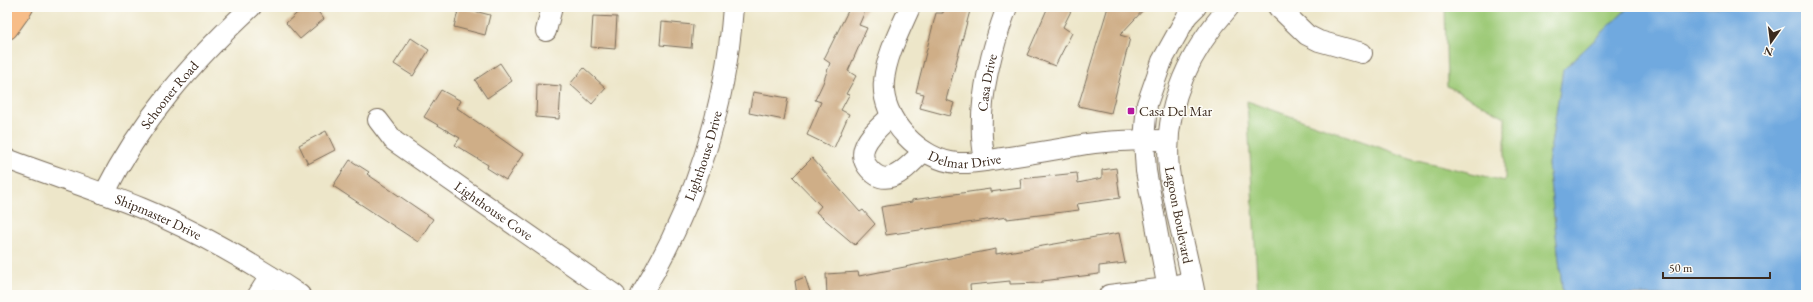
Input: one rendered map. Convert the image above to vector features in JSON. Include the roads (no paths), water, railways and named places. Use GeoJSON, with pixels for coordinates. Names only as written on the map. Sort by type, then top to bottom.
{"type":"FeatureCollection","features":[{"type":"Feature","properties":{"kind":"main road"},"geometry":{"type":"LineString","coordinates":[[7,28],[22,7]]}},
{"type":"Feature","properties":{"kind":"street","name":"Schooner Road"},"geometry":{"type":"LineString","coordinates":[[104,194],[119,163],[162,100],[188,68],[251,7]]}},
{"type":"Feature","properties":{"kind":"street"},"geometry":{"type":"LineString","coordinates":[[546,31],[552,7]]}},
{"type":"Feature","properties":{"kind":"street","name":"Lighthouse Drive"},"geometry":{"type":"LineString","coordinates":[[640,295],[673,234],[700,172],[710,139],[724,79],[730,46],[733,7]]}},
{"type":"Feature","properties":{"kind":"street","name":"Delmar Drive"},"geometry":{"type":"LineString","coordinates":[[910,7],[885,71],[883,93],[891,116],[908,137],[924,151],[938,159],[959,163],[984,161],[1104,142],[1168,140]]}},
{"type":"Feature","properties":{"kind":"street","name":"Casa Drive"},"geometry":{"type":"LineString","coordinates":[[984,161],[982,146],[982,108],[997,34],[1007,7]]}},
{"type":"Feature","properties":{"kind":"street","name":"Lagoon Boulevard"},"geometry":{"type":"LineString","coordinates":[[1168,291],[1148,189],[1144,140],[1147,104],[1162,61],[1187,16],[1196,7]]}},
{"type":"Feature","properties":{"kind":"street","name":"Lagoon Boulevard"},"geometry":{"type":"LineString","coordinates":[[1194,288],[1172,190],[1169,170],[1168,140],[1171,118],[1184,74],[1206,37],[1229,7]]}},
{"type":"Feature","properties":{"kind":"street"},"geometry":{"type":"LineString","coordinates":[[1278,7],[1307,35],[1319,41],[1362,53]]}},
{"type":"Feature","properties":{"kind":"street"},"geometry":{"type":"LineString","coordinates":[[891,116],[865,145],[863,156],[869,168],[881,178],[889,178],[900,173],[924,151]]}},
{"type":"Feature","properties":{"kind":"street","name":"Lighthouse Cove"},"geometry":{"type":"LineString","coordinates":[[378,120],[394,141],[615,295]]}},
{"type":"Feature","properties":{"kind":"street","name":"Shipmaster Drive"},"geometry":{"type":"LineString","coordinates":[[7,159],[142,209],[198,235],[300,295]]}},
{"type":"Feature","properties":{"kind":"street"},"geometry":{"type":"LineString","coordinates":[[258,295],[270,276]]}},
{"type":"Feature","properties":{"kind":"street"},"geometry":{"type":"LineString","coordinates":[[1109,295],[1194,288]]}},
{"type":"Feature","properties":{"kind":"water"},"geometry":{"type":"Polygon","coordinates":[[[1629,7],[1806,7],[1806,295],[1563,295],[1548,164],[1563,70],[1629,7]]]}},
{"type":"Feature","properties":{"kind":"place","name":"Casa Del Mar"},"geometry":{"type":"Point","coordinates":[1131,111]}}]}
